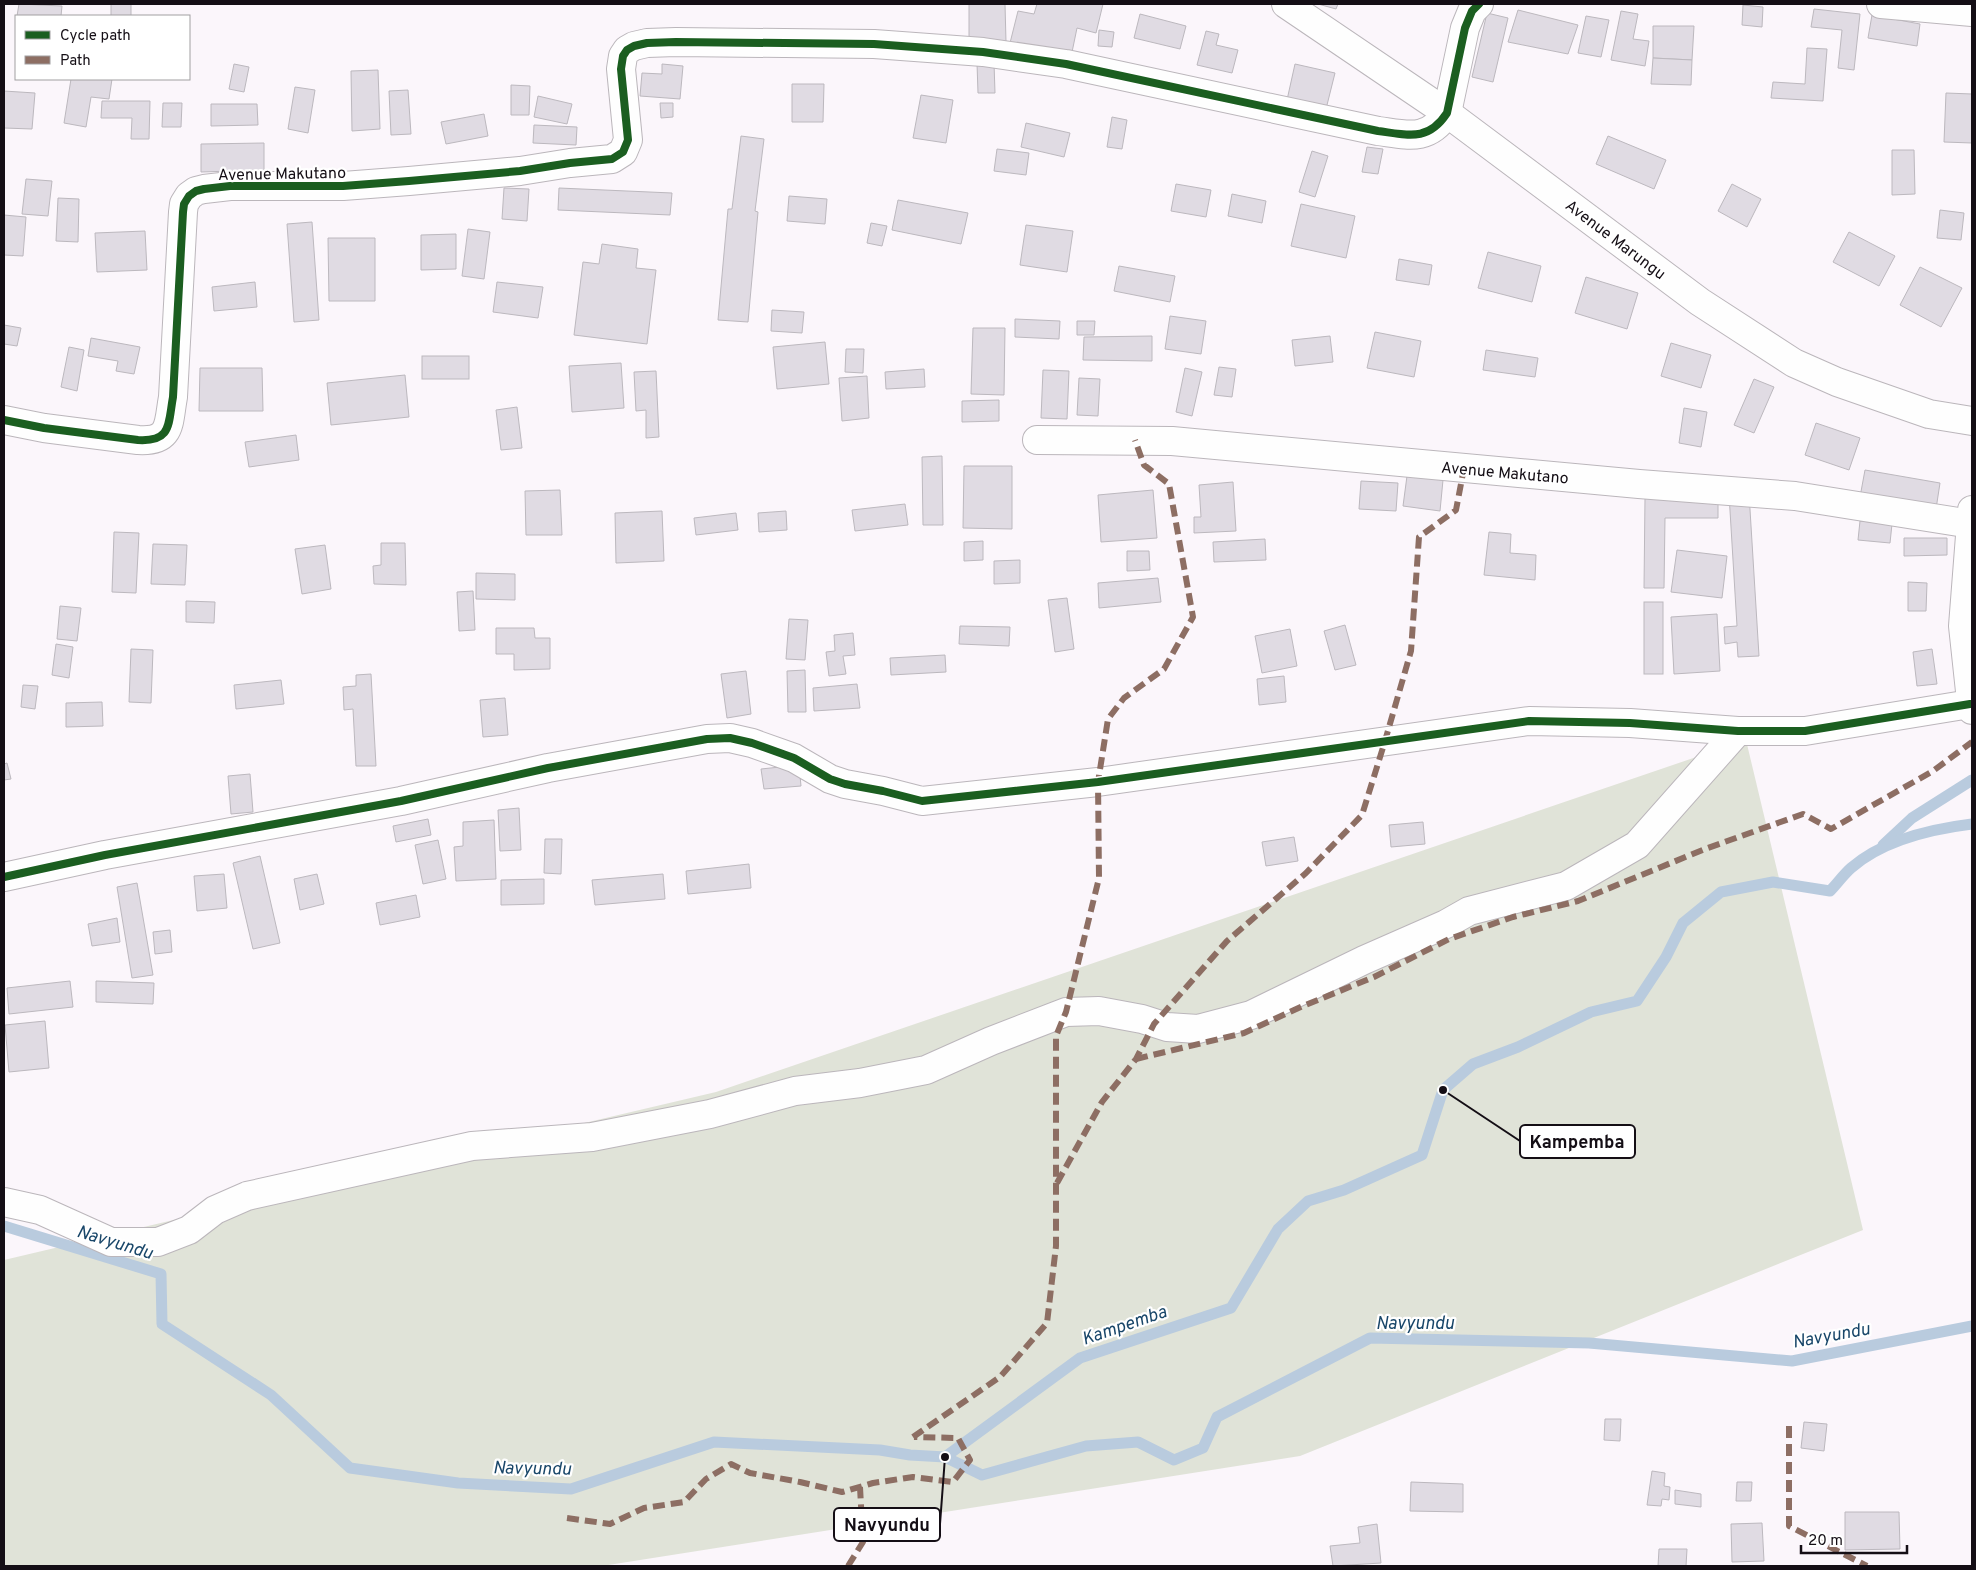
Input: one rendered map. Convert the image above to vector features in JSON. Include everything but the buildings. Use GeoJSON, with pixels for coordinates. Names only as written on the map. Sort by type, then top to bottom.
{"type":"FeatureCollection","features":[{"type":"Feature","properties":{"kind":"street","name":"Avenue Marungu"},"geometry":{"type":"LineString","coordinates":[[1286,4],[1447,113],[1700,302],[1794,363],[1837,382],[1929,414],[1972,421]]}},
{"type":"Feature","properties":{"kind":"street"},"geometry":{"type":"LineString","coordinates":[[1447,113],[1465,28],[1472,11],[1479,4]]}},
{"type":"Feature","properties":{"kind":"street"},"geometry":{"type":"LineString","coordinates":[[1880,4],[1972,12]]}},
{"type":"Feature","properties":{"kind":"street","name":"Avenue Makutano"},"geometry":{"type":"LineString","coordinates":[[4,420],[44,428],[138,440],[160,438],[164,434],[173,397],[184,204],[189,196],[196,191],[230,186],[343,186],[409,181],[520,171],[612,159],[623,152],[628,140],[621,69],[623,56],[627,50],[641,44],[676,42],[874,44],[983,52],[1066,64],[1378,131],[1409,135],[1431,131],[1447,113]]}},
{"type":"Feature","properties":{"kind":"street","name":"Avenue Makutano"},"geometry":{"type":"LineString","coordinates":[[1037,440],[1172,441],[1639,484],[1795,496],[1972,517]]}},
{"type":"Feature","properties":{"kind":"street"},"geometry":{"type":"LineString","coordinates":[[4,877],[104,855],[401,801],[548,768],[707,739],[730,738],[752,743],[794,758],[830,779],[922,801],[1098,782],[1529,721],[1630,723],[1738,732],[1805,731],[1971,707],[1964,626],[1972,517]]}},
{"type":"Feature","properties":{"kind":"street"},"geometry":{"type":"LineString","coordinates":[[4,1202],[40,1210],[111,1242],[158,1242],[189,1230],[216,1210],[247,1196],[472,1146],[592,1137],[710,1114],[796,1091],[860,1083],[926,1070],[990,1040],[1066,1012],[1099,1011],[1142,1019],[1167,1027],[1198,1029],[1251,1015],[1469,912],[1566,886],[1637,844],[1738,732]]}},
{"type":"Feature","properties":{"kind":"shaded area"},"geometry":{"type":"Polygon","coordinates":[[[1746,740],[1863,1230],[1300,1456],[602,1566],[4,1566],[4,1260],[716,1092],[1746,740]]]}},
{"type":"Feature","properties":{"kind":"waterway"},"geometry":{"type":"LineString","coordinates":[[1883,845],[1912,818],[1972,780]]}},
{"type":"Feature","properties":{"kind":"waterway","name":"Kampemba"},"geometry":{"type":"LineString","coordinates":[[945,1457],[1080,1358],[1231,1308],[1278,1229],[1308,1201],[1344,1190],[1422,1155],[1443,1090],[1473,1064],[1518,1047],[1591,1012],[1637,1001],[1666,957],[1683,923],[1721,892],[1773,882],[1830,891],[1851,868],[1878,850],[1908,837],[1972,824]]}},
{"type":"Feature","properties":{"kind":"waterway","name":"Navyundu"},"geometry":{"type":"LineString","coordinates":[[4,1226],[161,1274],[162,1324],[271,1395],[350,1468],[458,1483],[571,1489],[714,1442],[880,1450],[910,1455],[945,1457],[982,1475],[1086,1446],[1138,1442],[1174,1460],[1203,1448],[1217,1417],[1370,1338],[1589,1343],[1792,1361],[1972,1326]]}},
{"type":"Feature","properties":{"kind":"marked path"},"geometry":{"type":"LineString","coordinates":[[913,1437],[1000,1377],[1047,1323],[1056,1246],[1056,1036],[1066,1012],[1099,878],[1098,782],[1108,719],[1124,698],[1164,669],[1193,617],[1169,484],[1144,465],[1135,440]]}},
{"type":"Feature","properties":{"kind":"marked path"},"geometry":{"type":"LineString","coordinates":[[1057,1183],[1102,1102],[1136,1059],[1154,1024],[1227,941],[1306,873],[1362,815],[1411,651],[1419,537],[1456,510],[1464,468]]}},
{"type":"Feature","properties":{"kind":"marked path"},"geometry":{"type":"LineString","coordinates":[[1136,1059],[1244,1033],[1374,977],[1449,939],[1513,917],[1578,901],[1705,849],[1803,814],[1831,829],[1933,771],[1972,742]]}},
{"type":"Feature","properties":{"kind":"marked path"},"geometry":{"type":"LineString","coordinates":[[1789,1426],[1789,1526],[1867,1566]]}},
{"type":"Feature","properties":{"kind":"marked path"},"geometry":{"type":"LineString","coordinates":[[567,1518],[610,1524],[644,1508],[684,1502],[706,1479],[731,1464],[750,1473],[842,1492],[873,1483],[913,1477],[953,1482],[970,1460],[958,1438],[914,1437]]}},
{"type":"Feature","properties":{"kind":"marked path"},"geometry":{"type":"LineString","coordinates":[[848,1566],[863,1542],[860,1487]]}},
{"type":"Feature","properties":{"kind":"cycle path"},"geometry":{"type":"LineString","coordinates":[[4,420],[44,428],[138,440],[149,440],[163,434],[169,423],[173,397],[184,204],[189,196],[196,191],[230,186],[343,186],[409,181],[520,171],[612,159],[623,152],[628,140],[621,69],[623,56],[627,50],[634,46],[647,43],[676,42],[874,44],[983,52],[1066,64],[1378,131],[1408,135],[1432,129],[1447,113],[1465,28],[1472,11],[1479,4]]}},
{"type":"Feature","properties":{"kind":"cycle path"},"geometry":{"type":"LineString","coordinates":[[4,877],[105,855],[401,801],[548,768],[707,739],[730,738],[752,743],[794,758],[830,779],[922,801],[1098,782],[1529,721],[1630,723],[1738,731],[1805,731],[1970,704]]}},
{"type":"Feature","properties":{"kind":"place","name":"Kampemba"},"geometry":{"type":"Point","coordinates":[1443,1090]}},
{"type":"Feature","properties":{"kind":"place","name":"Navyundu"},"geometry":{"type":"Point","coordinates":[945,1457]}}]}
